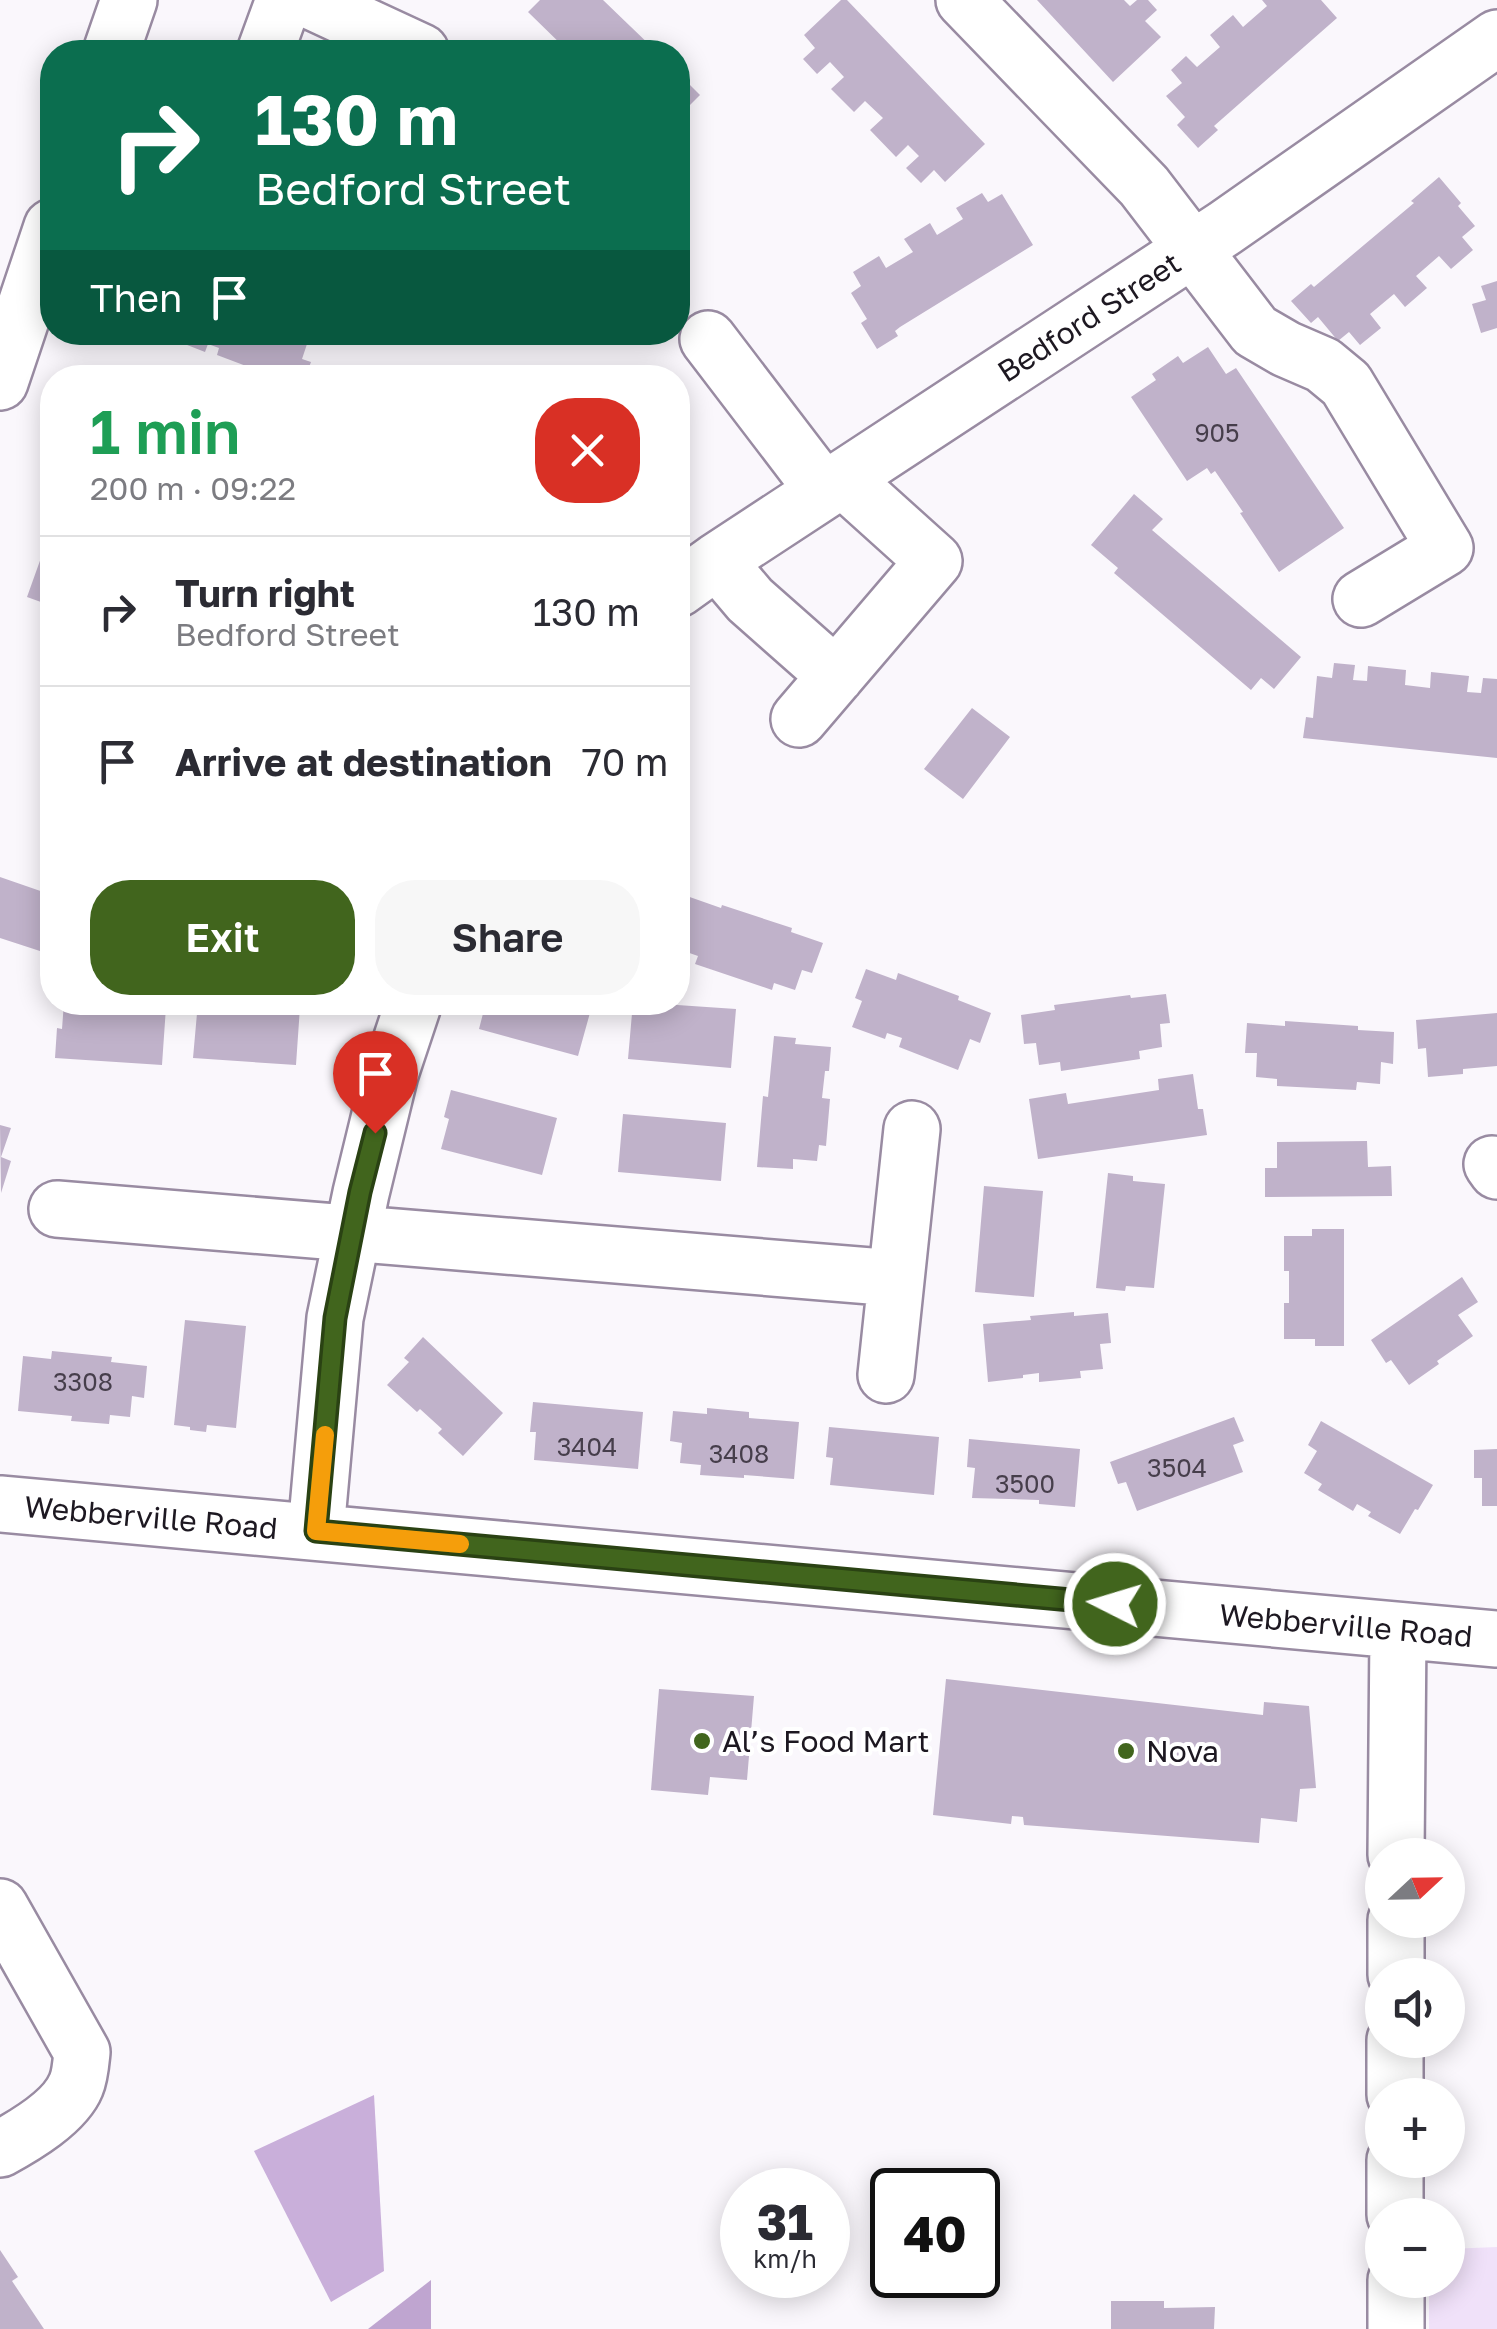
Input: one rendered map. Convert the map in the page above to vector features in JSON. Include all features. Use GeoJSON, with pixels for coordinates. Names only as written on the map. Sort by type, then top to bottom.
{"type":"FeatureCollection","features":[{"type":"Feature","properties":{"kind":"street"},"geometry":{"type":"LineString","coordinates":[[116,40],[129,0]]}},
{"type":"Feature","properties":{"kind":"street"},"geometry":{"type":"LineString","coordinates":[[269,40],[284,0]]}},
{"type":"Feature","properties":{"kind":"street"},"geometry":{"type":"LineString","coordinates":[[309,0],[394,40]]}},
{"type":"Feature","properties":{"kind":"street"},"geometry":{"type":"LineString","coordinates":[[964,0],[1144,186],[1255,331],[1323,365],[1346,384],[1445,548],[1361,599]]}},
{"type":"Feature","properties":{"kind":"street","name":"Bedford Street"},"geometry":{"type":"LineString","coordinates":[[697,575],[1194,249],[1497,38]]}},
{"type":"Feature","properties":{"kind":"street"},"geometry":{"type":"LineString","coordinates":[[0,382],[40,262]]}},
{"type":"Feature","properties":{"kind":"street"},"geometry":{"type":"LineString","coordinates":[[708,339],[834,484],[934,560],[799,719]]}},
{"type":"Feature","properties":{"kind":"street"},"geometry":{"type":"LineString","coordinates":[[697,575],[750,600],[836,676]]}},
{"type":"Feature","properties":{"kind":"street"},"geometry":{"type":"LineString","coordinates":[[316,1531],[335,1318],[390,1074],[410,1015]]}},
{"type":"Feature","properties":{"kind":"street"},"geometry":{"type":"LineString","coordinates":[[886,1375],[912,1129]]}},
{"type":"Feature","properties":{"kind":"street"},"geometry":{"type":"LineString","coordinates":[[57,1209],[896,1278]]}},
{"type":"Feature","properties":{"kind":"street","name":"Webberville Road"},"geometry":{"type":"LineString","coordinates":[[0,1504],[1497,1639]]}},
{"type":"Feature","properties":{"kind":"street"},"geometry":{"type":"LineString","coordinates":[[1396,1838],[1398,1631]]}},
{"type":"Feature","properties":{"kind":"street"},"geometry":{"type":"LineString","coordinates":[[0,1907],[82,2052],[76,2086],[58,2109],[0,2149]]}},
{"type":"Feature","properties":{"kind":"street"},"geometry":{"type":"LineString","coordinates":[[1396,2298],[1396,2329]]}},
{"type":"Feature","properties":{"kind":"shaded area"},"geometry":{"type":"Polygon","coordinates":[[[374,2095],[384,2271],[331,2302],[254,2151],[374,2095]]]}},
{"type":"Feature","properties":{"kind":"shaded area"},"geometry":{"type":"Polygon","coordinates":[[[1497,2247],[1497,2329],[1429,2329],[1429,2298],[1465,2298],[1465,2248],[1497,2247]]]}},
{"type":"Feature","properties":{"kind":"shaded area"},"geometry":{"type":"Polygon","coordinates":[[[431,2280],[431,2329],[368,2329],[431,2280]]]}},
{"type":"Feature","properties":{"kind":"building"},"geometry":{"type":"Polygon","coordinates":[[[540,0],[603,0],[645,40],[557,40],[528,12],[540,0]]]}},
{"type":"Feature","properties":{"kind":"building"},"geometry":{"type":"Polygon","coordinates":[[[841,0],[847,0],[985,144],[945,182],[934,170],[921,183],[906,168],[919,156],[908,145],[896,157],[870,130],[883,118],[865,101],[854,112],[831,89],[844,77],[830,62],[817,74],[803,59],[815,48],[804,35],[841,0]]]}},
{"type":"Feature","properties":{"kind":"building"},"geometry":{"type":"Polygon","coordinates":[[[1037,0],[1124,0],[1130,6],[1137,0],[1148,0],[1157,10],[1145,21],[1161,37],[1113,82],[1037,0]]]}},
{"type":"Feature","properties":{"kind":"building"},"geometry":{"type":"Polygon","coordinates":[[[1262,0],[1321,0],[1337,18],[1214,126],[1218,130],[1198,148],[1177,125],[1185,117],[1166,96],[1182,83],[1171,70],[1186,56],[1197,67],[1220,47],[1210,35],[1233,15],[1243,27],[1267,6],[1262,0]]]}},
{"type":"Feature","properties":{"kind":"building"},"geometry":{"type":"Polygon","coordinates":[[[690,85],[700,95],[690,105],[690,85]]]}},
{"type":"Feature","properties":{"kind":"building"},"geometry":{"type":"Polygon","coordinates":[[[1439,177],[1475,226],[1462,237],[1473,250],[1451,269],[1439,256],[1416,276],[1427,288],[1405,307],[1394,294],[1370,314],[1381,328],[1360,345],[1349,332],[1338,341],[1318,317],[1311,323],[1291,301],[1311,284],[1314,287],[1414,203],[1411,201],[1439,177]]]}},
{"type":"Feature","properties":{"kind":"building"},"geometry":{"type":"Polygon","coordinates":[[[982,193],[988,202],[1002,194],[1033,245],[900,327],[895,331],[898,336],[877,349],[861,323],[867,319],[851,293],[861,286],[853,272],[879,256],[886,268],[913,252],[904,239],[930,223],[937,235],[963,219],[956,208],[982,193]]]}},
{"type":"Feature","properties":{"kind":"building"},"geometry":{"type":"Polygon","coordinates":[[[1497,281],[1497,328],[1481,333],[1472,304],[1486,300],[1481,286],[1497,281]]]}},
{"type":"Feature","properties":{"kind":"building"},"geometry":{"type":"Polygon","coordinates":[[[187,345],[208,345],[205,352],[187,345]]]}},
{"type":"Feature","properties":{"kind":"building"},"geometry":{"type":"Polygon","coordinates":[[[211,345],[307,345],[302,359],[311,362],[244,365],[217,355],[219,348],[211,345]]]}},
{"type":"Feature","properties":{"kind":"building"},"geometry":{"type":"Polygon","coordinates":[[[1208,347],[1226,374],[1236,368],[1344,528],[1279,572],[1215,471],[1211,474],[1207,468],[1187,481],[1131,397],[1156,380],[1152,374],[1178,356],[1183,363],[1208,347]]]}},
{"type":"Feature","properties":{"kind":"building"},"geometry":{"type":"Polygon","coordinates":[[[1134,494],[1163,519],[1152,530],[1301,657],[1274,689],[1261,678],[1251,690],[1114,573],[1118,568],[1091,545],[1134,494]]]}},
{"type":"Feature","properties":{"kind":"building"},"geometry":{"type":"Polygon","coordinates":[[[40,561],[40,602],[27,597],[40,561]]]}},
{"type":"Feature","properties":{"kind":"building"},"geometry":{"type":"Polygon","coordinates":[[[1334,663],[1355,665],[1353,680],[1367,681],[1368,666],[1406,670],[1405,685],[1430,688],[1431,672],[1469,676],[1467,692],[1481,693],[1483,678],[1497,679],[1497,758],[1303,738],[1306,717],[1313,718],[1317,676],[1332,678],[1334,663]]]}},
{"type":"Feature","properties":{"kind":"building"},"geometry":{"type":"Polygon","coordinates":[[[972,708],[1010,737],[963,799],[924,769],[972,708]]]}},
{"type":"Feature","properties":{"kind":"building"},"geometry":{"type":"Polygon","coordinates":[[[0,877],[40,891],[40,951],[0,938],[0,877]]]}},
{"type":"Feature","properties":{"kind":"building"},"geometry":{"type":"Polygon","coordinates":[[[690,897],[792,928],[791,932],[823,943],[812,973],[802,970],[795,990],[774,983],[772,990],[695,964],[698,956],[690,953],[690,897]]]}},
{"type":"Feature","properties":{"kind":"building"},"geometry":{"type":"Polygon","coordinates":[[[866,969],[896,980],[898,973],[991,1013],[980,1043],[970,1039],[958,1070],[899,1047],[902,1038],[887,1033],[885,1039],[852,1027],[862,1001],[855,998],[866,969]]]}},
{"type":"Feature","properties":{"kind":"building"},"geometry":{"type":"Polygon","coordinates":[[[1166,994],[1170,1023],[1160,1024],[1162,1047],[1139,1051],[1140,1059],[1061,1071],[1060,1062],[1039,1065],[1036,1043],[1024,1044],[1021,1015],[1055,1010],[1054,1005],[1166,994]]]}},
{"type":"Feature","properties":{"kind":"building"},"geometry":{"type":"Polygon","coordinates":[[[690,1006],[736,1009],[731,1068],[628,1059],[632,1015],[690,1015],[690,1006]]]}},
{"type":"Feature","properties":{"kind":"building"},"geometry":{"type":"Polygon","coordinates":[[[1497,1013],[1497,1066],[1428,1077],[1426,1048],[1418,1049],[1416,1020],[1497,1013]]]}},
{"type":"Feature","properties":{"kind":"building"},"geometry":{"type":"Polygon","coordinates":[[[63,1015],[165,1015],[162,1065],[55,1058],[57,1028],[62,1029],[63,1015]]]}},
{"type":"Feature","properties":{"kind":"building"},"geometry":{"type":"Polygon","coordinates":[[[197,1015],[299,1015],[296,1065],[193,1058],[197,1015]]]}},
{"type":"Feature","properties":{"kind":"building"},"geometry":{"type":"Polygon","coordinates":[[[483,1015],[589,1015],[578,1056],[479,1029],[483,1015]]]}},
{"type":"Feature","properties":{"kind":"building"},"geometry":{"type":"Polygon","coordinates":[[[1285,1021],[1394,1032],[1393,1064],[1381,1062],[1380,1084],[1357,1082],[1356,1090],[1277,1086],[1277,1079],[1256,1077],[1257,1053],[1245,1053],[1247,1023],[1285,1026],[1285,1021]]]}},
{"type":"Feature","properties":{"kind":"building"},"geometry":{"type":"Polygon","coordinates":[[[774,1036],[796,1038],[795,1044],[831,1047],[822,1098],[830,1099],[826,1146],[819,1145],[817,1161],[793,1159],[793,1169],[757,1167],[763,1096],[768,1097],[774,1036]]]}},
{"type":"Feature","properties":{"kind":"building"},"geometry":{"type":"Polygon","coordinates":[[[1193,1074],[1207,1135],[1038,1159],[1029,1099],[1066,1093],[1068,1104],[1159,1090],[1158,1079],[1193,1074]]]}},
{"type":"Feature","properties":{"kind":"building"},"geometry":{"type":"Polygon","coordinates":[[[451,1090],[557,1118],[542,1175],[441,1149],[451,1090]]]}},
{"type":"Feature","properties":{"kind":"building"},"geometry":{"type":"Polygon","coordinates":[[[623,1114],[726,1123],[721,1181],[618,1172],[623,1114]]]}},
{"type":"Feature","properties":{"kind":"building"},"geometry":{"type":"Polygon","coordinates":[[[0,1125],[11,1128],[1,1157],[11,1161],[1,1193],[0,1125]]]}},
{"type":"Feature","properties":{"kind":"building"},"geometry":{"type":"Polygon","coordinates":[[[1367,1141],[1368,1167],[1391,1166],[1392,1196],[1265,1197],[1265,1168],[1277,1168],[1277,1142],[1367,1141]]]}},
{"type":"Feature","properties":{"kind":"building"},"geometry":{"type":"Polygon","coordinates":[[[1108,1173],[1133,1176],[1133,1181],[1165,1184],[1154,1288],[1096,1288],[1108,1173]]]}},
{"type":"Feature","properties":{"kind":"building"},"geometry":{"type":"Polygon","coordinates":[[[984,1186],[1043,1191],[1034,1297],[975,1292],[984,1186]]]}},
{"type":"Feature","properties":{"kind":"building"},"geometry":{"type":"Polygon","coordinates":[[[1312,1229],[1344,1229],[1344,1346],[1315,1346],[1315,1339],[1284,1339],[1289,1271],[1284,1271],[1284,1236],[1312,1236],[1312,1229]]]}},
{"type":"Feature","properties":{"kind":"building"},"geometry":{"type":"Polygon","coordinates":[[[1462,1277],[1478,1302],[1458,1315],[1473,1336],[1409,1385],[1391,1360],[1386,1363],[1371,1340],[1462,1277]]]}},
{"type":"Feature","properties":{"kind":"building"},"geometry":{"type":"Polygon","coordinates":[[[1074,1312],[1074,1316],[1108,1313],[1111,1343],[1100,1344],[1103,1369],[1080,1371],[1081,1378],[1039,1382],[1039,1373],[988,1382],[983,1324],[1074,1312]]]}},
{"type":"Feature","properties":{"kind":"building"},"geometry":{"type":"Polygon","coordinates":[[[185,1320],[246,1326],[236,1428],[207,1425],[206,1432],[174,1425],[185,1320]]]}},
{"type":"Feature","properties":{"kind":"building"},"geometry":{"type":"Polygon","coordinates":[[[423,1337],[503,1413],[463,1456],[438,1433],[442,1429],[387,1385],[409,1362],[404,1358],[423,1337]]]}},
{"type":"Feature","properties":{"kind":"building"},"geometry":{"type":"Polygon","coordinates":[[[52,1351],[112,1357],[111,1362],[147,1366],[144,1398],[132,1396],[130,1417],[110,1415],[109,1424],[18,1411],[23,1356],[51,1359],[52,1351]]]}},
{"type":"Feature","properties":{"kind":"building"},"geometry":{"type":"Polygon","coordinates":[[[533,1402],[643,1412],[638,1469],[534,1460],[536,1432],[530,1432],[533,1402]]]}},
{"type":"Feature","properties":{"kind":"building"},"geometry":{"type":"Polygon","coordinates":[[[707,1408],[749,1412],[749,1418],[799,1422],[794,1479],[700,1475],[701,1465],[680,1463],[682,1443],[670,1441],[673,1411],[707,1414],[707,1408]]]}},
{"type":"Feature","properties":{"kind":"building"},"geometry":{"type":"Polygon","coordinates":[[[1234,1417],[1244,1441],[1233,1445],[1243,1472],[1137,1511],[1126,1482],[1118,1484],[1110,1462],[1234,1417]]]}},
{"type":"Feature","properties":{"kind":"building"},"geometry":{"type":"Polygon","coordinates":[[[1321,1421],[1433,1485],[1400,1534],[1368,1516],[1371,1512],[1357,1504],[1353,1511],[1318,1490],[1322,1484],[1304,1473],[1317,1451],[1308,1445],[1321,1421]]]}},
{"type":"Feature","properties":{"kind":"building"},"geometry":{"type":"Polygon","coordinates":[[[829,1427],[939,1437],[934,1495],[830,1485],[833,1458],[826,1457],[829,1427]]]}},
{"type":"Feature","properties":{"kind":"building"},"geometry":{"type":"Polygon","coordinates":[[[969,1439],[1080,1449],[1075,1507],[1039,1504],[1039,1500],[972,1498],[975,1468],[967,1467],[969,1439]]]}},
{"type":"Feature","properties":{"kind":"building"},"geometry":{"type":"Polygon","coordinates":[[[1497,1449],[1497,1506],[1482,1506],[1482,1478],[1474,1478],[1474,1450],[1497,1449]]]}},
{"type":"Feature","properties":{"kind":"building","name":"Nova"},"geometry":{"type":"Polygon","coordinates":[[[946,1679],[1263,1715],[1264,1702],[1309,1706],[1316,1788],[1300,1789],[1297,1822],[1261,1818],[1259,1843],[1024,1825],[1023,1817],[1012,1816],[1011,1824],[933,1815],[946,1679]]]}},
{"type":"Feature","properties":{"kind":"building","name":"Al’s Food Mart"},"geometry":{"type":"Polygon","coordinates":[[[659,1689],[754,1696],[747,1780],[710,1777],[708,1795],[651,1790],[659,1689]]]}},
{"type":"Feature","properties":{"kind":"building"},"geometry":{"type":"Polygon","coordinates":[[[0,2250],[18,2277],[12,2281],[44,2329],[0,2329],[0,2250]]]}},
{"type":"Feature","properties":{"kind":"building"},"geometry":{"type":"Polygon","coordinates":[[[1111,2301],[1164,2301],[1164,2308],[1215,2307],[1214,2329],[1111,2329],[1111,2301]]]}},
{"type":"Feature","properties":{"kind":"slow traffic"},"geometry":{"type":"LineString","coordinates":[[325,1435],[316,1531],[460,1544]]}},
{"type":"Feature","properties":{"kind":"place","name":"Al’s Food Mart"},"geometry":{"type":"Point","coordinates":[702,1741]}},
{"type":"Feature","properties":{"kind":"place","name":"Nova"},"geometry":{"type":"Point","coordinates":[1126,1751]}},
{"type":"Feature","properties":{"kind":"route"},"geometry":{"type":"LineString","coordinates":[[375,1133],[335,1318],[316,1531],[1115,1604]]}}]}
